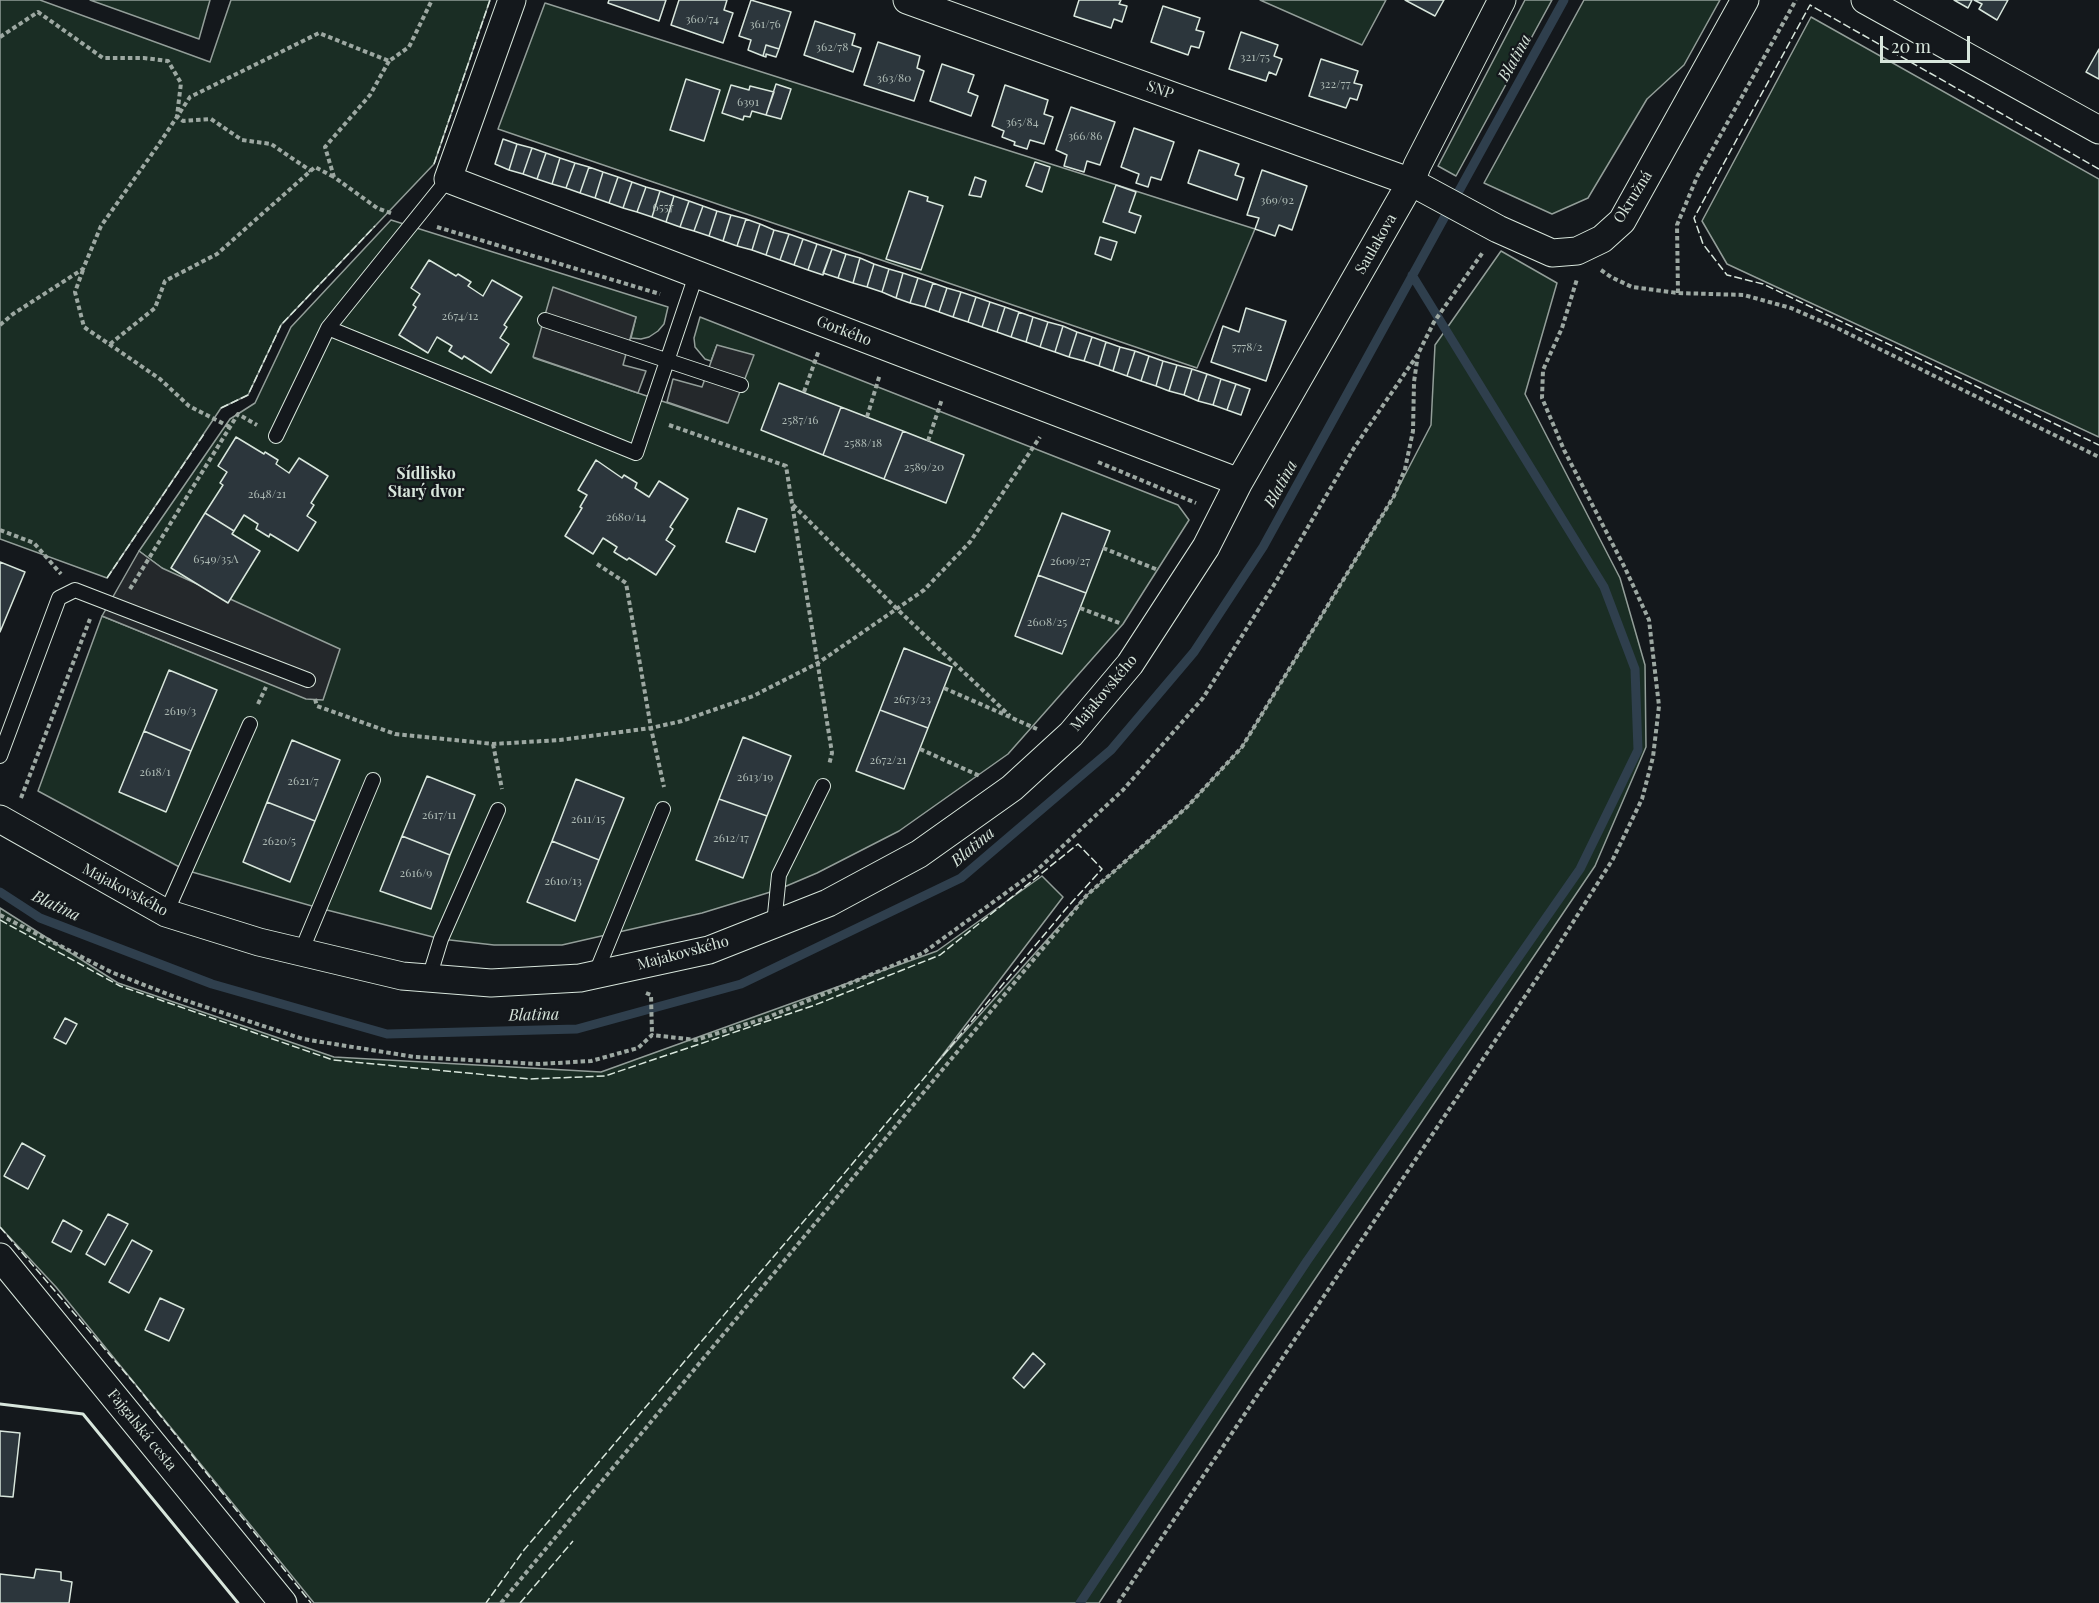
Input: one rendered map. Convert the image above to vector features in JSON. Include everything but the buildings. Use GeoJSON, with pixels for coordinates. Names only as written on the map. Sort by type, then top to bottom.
{"type":"FeatureCollection","features":[{"type":"Feature","properties":{"kind":"street"},"geometry":{"type":"LineString","coordinates":[[448,179],[512,0]]}},
{"type":"Feature","properties":{"kind":"street","name":"SNP"},"geometry":{"type":"LineString","coordinates":[[907,0],[951,7],[1421,187]]}},
{"type":"Feature","properties":{"kind":"street","name":"Saulakova"},"geometry":{"type":"LineString","coordinates":[[1239,483],[1421,187],[1418,166],[1502,0]]}},
{"type":"Feature","properties":{"kind":"street","name":"Okružná"},"geometry":{"type":"LineString","coordinates":[[1421,187],[1488,223],[1552,253],[1577,251],[1602,239],[1622,221],[1745,0]]}},
{"type":"Feature","properties":{"kind":"street"},"geometry":{"type":"LineString","coordinates":[[1865,0],[2099,130]]}},
{"type":"Feature","properties":{"kind":"street","name":"Gorkého"},"geometry":{"type":"LineString","coordinates":[[448,179],[1239,483]]}},
{"type":"Feature","properties":{"kind":"street","name":"Majakovského"},"geometry":{"type":"LineString","coordinates":[[0,819],[166,913],[259,942],[402,976],[491,983],[580,978],[710,950],[828,903],[919,854],[1012,788],[1071,734],[1130,664],[1206,547],[1239,483]]}},
{"type":"Feature","properties":{"kind":"street","name":"Fajgalská cesta"},"geometry":{"type":"LineString","coordinates":[[0,1257],[283,1603]]}},
{"type":"Feature","properties":{"kind":"lane"},"geometry":{"type":"LineString","coordinates":[[276,436],[328,328],[448,179]]}},
{"type":"Feature","properties":{"kind":"lane"},"geometry":{"type":"LineString","coordinates":[[328,328],[636,453],[696,274]]}},
{"type":"Feature","properties":{"kind":"lane"},"geometry":{"type":"LineString","coordinates":[[544,320],[741,385]]}},
{"type":"Feature","properties":{"kind":"lane"},"geometry":{"type":"LineString","coordinates":[[0,756],[59,598],[75,590],[308,680]]}},
{"type":"Feature","properties":{"kind":"lane"},"geometry":{"type":"LineString","coordinates":[[166,913],[250,724]]}},
{"type":"Feature","properties":{"kind":"lane"},"geometry":{"type":"LineString","coordinates":[[301,952],[373,780]]}},
{"type":"Feature","properties":{"kind":"lane"},"geometry":{"type":"LineString","coordinates":[[774,924],[779,875],[823,786]]}},
{"type":"Feature","properties":{"kind":"lane"},"geometry":{"type":"LineString","coordinates":[[595,975],[663,809]]}},
{"type":"Feature","properties":{"kind":"lane"},"geometry":{"type":"LineString","coordinates":[[429,978],[441,939],[498,810]]}},
{"type":"Feature","properties":{"kind":"path"},"geometry":{"type":"LineString","coordinates":[[334,177],[326,147],[370,95],[389,61],[409,47],[432,0]]}},
{"type":"Feature","properties":{"kind":"path"},"geometry":{"type":"LineString","coordinates":[[1678,293],[1677,225],[1697,177],[1796,0]]}},
{"type":"Feature","properties":{"kind":"path"},"geometry":{"type":"LineString","coordinates":[[0,37],[38,12],[103,58],[144,58],[168,61],[181,83],[177,116]]}},
{"type":"Feature","properties":{"kind":"path"},"geometry":{"type":"LineString","coordinates":[[230,427],[189,406],[160,379],[84,327],[75,292],[101,226],[190,97],[319,33],[389,61]]}},
{"type":"Feature","properties":{"kind":"path"},"geometry":{"type":"LineString","coordinates":[[177,116],[183,121],[211,119],[242,140],[271,144],[311,171]]}},
{"type":"Feature","properties":{"kind":"path"},"geometry":{"type":"LineString","coordinates":[[110,344],[155,308],[165,281],[217,254],[315,167],[334,177],[377,208],[687,302]]}},
{"type":"Feature","properties":{"kind":"path"},"geometry":{"type":"LineString","coordinates":[[501,1603],[1087,895],[1187,807],[1242,747],[1394,496],[1405,469],[1413,431],[1414,382],[1418,354],[1488,223]]}},
{"type":"Feature","properties":{"kind":"path"},"geometry":{"type":"LineString","coordinates":[[1577,251],[1611,277],[1632,287],[1678,293],[1744,295],[1791,308],[1838,328],[2099,457]]}},
{"type":"Feature","properties":{"kind":"path"},"geometry":{"type":"LineString","coordinates":[[1118,1603],[1531,987],[1613,859],[1642,799],[1653,757],[1659,706],[1649,620],[1564,450],[1542,398],[1543,370],[1562,328],[1579,272],[1577,251]]}},
{"type":"Feature","properties":{"kind":"path"},"geometry":{"type":"LineString","coordinates":[[0,324],[83,269]]}},
{"type":"Feature","properties":{"kind":"path"},"geometry":{"type":"LineString","coordinates":[[804,392],[827,325]]}},
{"type":"Feature","properties":{"kind":"path"},"geometry":{"type":"LineString","coordinates":[[807,348],[828,356]]}},
{"type":"Feature","properties":{"kind":"path"},"geometry":{"type":"LineString","coordinates":[[867,417],[888,348]]}},
{"type":"Feature","properties":{"kind":"path"},"geometry":{"type":"LineString","coordinates":[[869,372],[890,380]]}},
{"type":"Feature","properties":{"kind":"path"},"geometry":{"type":"LineString","coordinates":[[928,441],[951,372]]}},
{"type":"Feature","properties":{"kind":"path"},"geometry":{"type":"LineString","coordinates":[[931,396],[953,404]]}},
{"type":"Feature","properties":{"kind":"path"},"geometry":{"type":"LineString","coordinates":[[118,607],[238,414],[276,436]]}},
{"type":"Feature","properties":{"kind":"path"},"geometry":{"type":"LineString","coordinates":[[648,417],[786,466],[832,753],[823,786]]}},
{"type":"Feature","properties":{"kind":"path"},"geometry":{"type":"LineString","coordinates":[[308,680],[317,706],[395,734],[493,744],[560,740],[651,728],[682,721],[753,696],[818,663],[924,590],[970,542],[1040,437],[1029,433]]}},
{"type":"Feature","properties":{"kind":"path"},"geometry":{"type":"LineString","coordinates":[[1093,459],[1197,504]]}},
{"type":"Feature","properties":{"kind":"path"},"geometry":{"type":"LineString","coordinates":[[792,504],[897,609],[1010,716]]}},
{"type":"Feature","properties":{"kind":"path"},"geometry":{"type":"LineString","coordinates":[[0,531],[34,543],[75,590]]}},
{"type":"Feature","properties":{"kind":"path"},"geometry":{"type":"LineString","coordinates":[[1103,548],[1167,573]]}},
{"type":"Feature","properties":{"kind":"path"},"geometry":{"type":"LineString","coordinates":[[597,564],[626,583],[651,728],[664,784],[663,809]]}},
{"type":"Feature","properties":{"kind":"path"},"geometry":{"type":"LineString","coordinates":[[21,798],[98,599]]}},
{"type":"Feature","properties":{"kind":"path"},"geometry":{"type":"LineString","coordinates":[[1080,608],[1131,627]]}},
{"type":"Feature","properties":{"kind":"path"},"geometry":{"type":"LineString","coordinates":[[250,724],[275,667]]}},
{"type":"Feature","properties":{"kind":"path"},"geometry":{"type":"LineString","coordinates":[[944,688],[1043,731]]}},
{"type":"Feature","properties":{"kind":"path"},"geometry":{"type":"LineString","coordinates":[[493,744],[503,795],[498,810]]}},
{"type":"Feature","properties":{"kind":"path"},"geometry":{"type":"LineString","coordinates":[[920,749],[989,780]]}},
{"type":"Feature","properties":{"kind":"path"},"geometry":{"type":"LineString","coordinates":[[0,915],[111,972],[175,997],[303,1039],[415,1057],[539,1064],[591,1061],[638,1048],[652,1035],[660,1035]]}},
{"type":"Feature","properties":{"kind":"path"},"geometry":{"type":"LineString","coordinates":[[651,995],[652,1035]]}},
{"type":"Feature","properties":{"kind":"green space"},"geometry":{"type":"Polygon","coordinates":[[[0,0],[40,0],[210,62],[231,0],[490,0],[434,164],[281,325],[248,395],[221,408],[107,578],[0,539],[0,0]]]}},
{"type":"Feature","properties":{"kind":"green space"},"geometry":{"type":"Polygon","coordinates":[[[90,0],[210,0],[199,39],[90,0]]]}},
{"type":"Feature","properties":{"kind":"green space"},"geometry":{"type":"Polygon","coordinates":[[[1260,0],[1386,0],[1362,45],[1260,0]]]}},
{"type":"Feature","properties":{"kind":"green space"},"geometry":{"type":"Polygon","coordinates":[[[1525,0],[1552,0],[1456,176],[1438,166],[1525,0]]]}},
{"type":"Feature","properties":{"kind":"green space"},"geometry":{"type":"Polygon","coordinates":[[[1584,0],[1720,0],[1684,65],[1647,99],[1588,198],[1552,214],[1484,183],[1584,0]]]}},
{"type":"Feature","properties":{"kind":"green space"},"geometry":{"type":"Polygon","coordinates":[[[545,3],[1255,229],[1197,368],[498,129],[545,3]]]}},
{"type":"Feature","properties":{"kind":"green space"},"geometry":{"type":"Polygon","coordinates":[[[1811,17],[2099,179],[2099,437],[1727,264],[1702,221],[1811,17]]]}},
{"type":"Feature","properties":{"kind":"green space"},"geometry":{"type":"Polygon","coordinates":[[[391,220],[668,307],[664,324],[649,337],[631,338],[636,317],[534,358],[727,423],[717,345],[711,361],[705,359],[695,347],[694,338],[700,317],[1178,505],[1189,520],[1123,624],[1008,754],[899,831],[817,873],[777,890],[702,913],[562,945],[494,945],[441,939],[319,908],[185,870],[38,791],[102,616],[306,698],[162,568],[139,551],[230,419],[255,403],[291,327],[391,220]]]}},
{"type":"Feature","properties":{"kind":"green space"},"geometry":{"type":"Polygon","coordinates":[[[1501,251],[1557,283],[1525,394],[1620,578],[1645,665],[1646,747],[1595,866],[1252,1372],[1099,1603],[314,1603],[56,1287],[0,1227],[0,908],[118,983],[334,1057],[601,1072],[937,951],[1042,876],[1063,897],[935,1065],[1087,895],[1187,807],[1242,747],[1394,496],[1431,425],[1435,345],[1501,251]]]}},
{"type":"Feature","properties":{"kind":"shaded area"},"geometry":{"type":"Polygon","coordinates":[[[553,287],[636,317],[623,365],[646,371],[638,393],[533,357],[553,287]]]}},
{"type":"Feature","properties":{"kind":"shaded area"},"geometry":{"type":"Polygon","coordinates":[[[717,345],[754,355],[728,423],[667,402],[673,379],[702,387],[717,345]]]}},
{"type":"Feature","properties":{"kind":"shaded area"},"geometry":{"type":"Polygon","coordinates":[[[139,551],[162,568],[340,649],[323,700],[306,699],[102,616],[139,551]]]}},
{"type":"Feature","properties":{"kind":"waterway","name":"Blatina"},"geometry":{"type":"LineString","coordinates":[[0,892],[40,918],[212,984],[387,1034],[577,1029],[741,984],[961,878],[1111,750],[1194,652],[1263,547],[1564,0]]}},
{"type":"Feature","properties":{"kind":"waterway"},"geometry":{"type":"LineString","coordinates":[[1080,1603],[1307,1261],[1580,869],[1638,750],[1635,669],[1604,587],[1412,275]]}},
{"type":"Feature","properties":{"kind":"fence"},"geometry":{"type":"LineString","coordinates":[[434,164],[490,0]]}},
{"type":"Feature","properties":{"kind":"fence"},"geometry":{"type":"LineString","coordinates":[[2099,169],[1810,5],[1694,218],[1703,244],[1727,275],[1763,284],[2099,445]]}},
{"type":"Feature","properties":{"kind":"fence"},"geometry":{"type":"LineString","coordinates":[[221,408],[248,395],[281,325],[375,226]]}},
{"type":"Feature","properties":{"kind":"fence"},"geometry":{"type":"LineString","coordinates":[[107,578],[204,434]]}},
{"type":"Feature","properties":{"kind":"fence"},"geometry":{"type":"LineString","coordinates":[[0,920],[120,986],[333,1060],[529,1079],[605,1076],[815,1005],[940,955],[1078,844],[1102,869],[524,1550],[486,1603]]}},
{"type":"Feature","properties":{"kind":"fence"},"geometry":{"type":"LineString","coordinates":[[0,1227],[134,1383],[311,1603]]}},
{"type":"Feature","properties":{"kind":"fence"},"geometry":{"type":"LineString","coordinates":[[520,1603],[573,1541]]}},
{"type":"Feature","properties":{"kind":"wall"},"geometry":{"type":"LineString","coordinates":[[0,1404],[83,1414],[238,1603]]}},
{"type":"Feature","properties":{"kind":"district","name":"Sídlisko Starý dvor"},"geometry":{"type":"Point","coordinates":[426,483]}}]}
